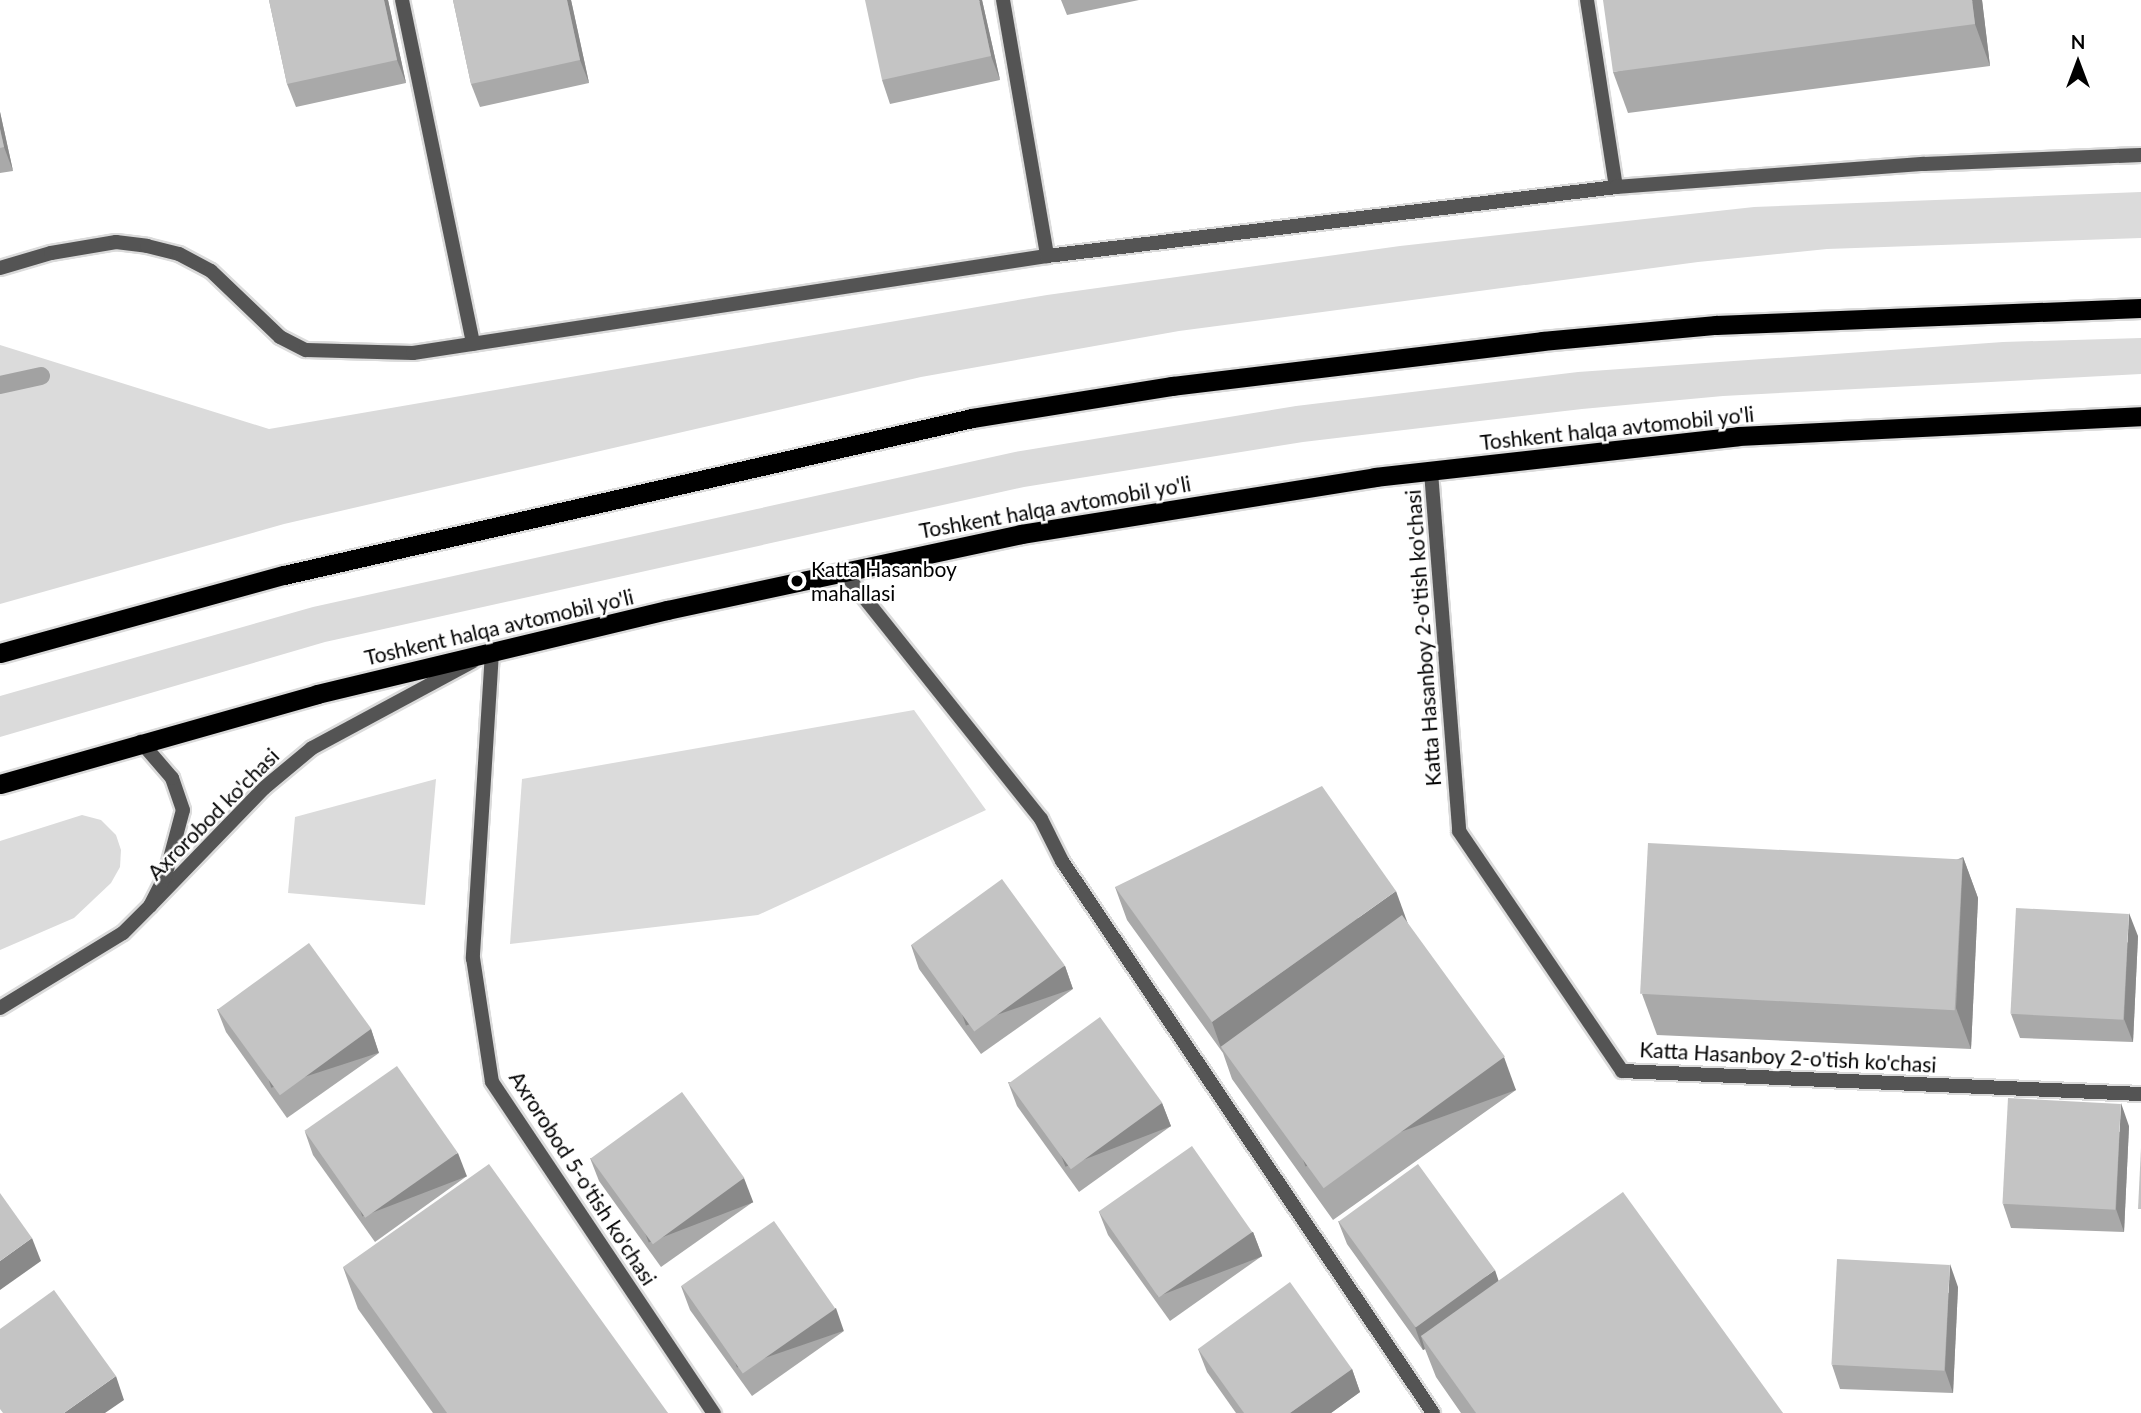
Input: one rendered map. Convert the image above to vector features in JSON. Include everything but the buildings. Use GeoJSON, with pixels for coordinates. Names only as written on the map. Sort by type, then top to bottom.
{"type":"FeatureCollection","features":[{"type":"Feature","properties":{"kind":"highway"},"geometry":{"type":"LineString","coordinates":[[0,653],[284,575],[972,418],[1172,386],[1542,341],[1716,325],[2141,308]]}},
{"type":"Feature","properties":{"kind":"highway","name":"Toshkent halqa avtomobil yo'li"},"geometry":{"type":"LineString","coordinates":[[0,784],[141,743],[492,652],[843,571],[1089,522],[1431,471],[1738,436],[2141,416]]}},
{"type":"Feature","properties":{"kind":"street"},"geometry":{"type":"LineString","coordinates":[[402,0],[473,344]]}},
{"type":"Feature","properties":{"kind":"street"},"geometry":{"type":"LineString","coordinates":[[1003,0],[1047,256]]}},
{"type":"Feature","properties":{"kind":"street"},"geometry":{"type":"LineString","coordinates":[[1587,0],[1616,187]]}},
{"type":"Feature","properties":{"kind":"street"},"geometry":{"type":"LineString","coordinates":[[0,268],[51,253],[103,244],[147,246],[179,254],[211,271],[280,337],[306,349],[339,354],[413,353],[1047,256],[1616,187],[1924,164],[2141,155]]}},
{"type":"Feature","properties":{"kind":"street","name":"Katta Hasanboy 2-o'tish ko'chasi"},"geometry":{"type":"LineString","coordinates":[[1431,471],[1459,831],[1622,1071],[2141,1094]]}},
{"type":"Feature","properties":{"kind":"street"},"geometry":{"type":"LineString","coordinates":[[843,571],[1041,819],[1062,861],[1433,1413]]}},
{"type":"Feature","properties":{"kind":"street","name":"Axrorobod ko'chasi"},"geometry":{"type":"LineString","coordinates":[[0,1008],[95,955],[150,906],[264,788],[312,748],[492,652]]}},
{"type":"Feature","properties":{"kind":"street","name":"Axrorobod 5-o'tish ko'chasi"},"geometry":{"type":"LineString","coordinates":[[492,652],[473,958],[492,1082],[714,1413]]}},
{"type":"Feature","properties":{"kind":"street","name":"Axrorobod ko'chasi"},"geometry":{"type":"LineString","coordinates":[[141,743],[172,778],[183,810],[169,866],[150,906]]}},
{"type":"Feature","properties":{"kind":"shaded area"},"geometry":{"type":"Polygon","coordinates":[[[2141,192],[2141,238],[1827,249],[1698,262],[1179,331],[921,377],[284,524],[0,604],[0,345],[269,429],[1047,295],[1400,246],[1754,207],[2141,192]]]}},
{"type":"Feature","properties":{"kind":"shaded area"},"geometry":{"type":"Polygon","coordinates":[[[2141,338],[2141,374],[1723,396],[1582,409],[1303,442],[1024,487],[325,642],[0,737],[0,696],[313,607],[1015,452],[1296,406],[1578,372],[2003,342],[2141,338]]]}},
{"type":"Feature","properties":{"kind":"shaded area"},"geometry":{"type":"Polygon","coordinates":[[[914,710],[986,810],[758,915],[510,944],[522,779],[914,710]]]}},
{"type":"Feature","properties":{"kind":"shaded area"},"geometry":{"type":"Polygon","coordinates":[[[436,779],[425,905],[288,893],[295,817],[436,779]]]}},
{"type":"Feature","properties":{"kind":"shaded area"},"geometry":{"type":"Polygon","coordinates":[[[82,815],[101,820],[116,835],[121,850],[120,867],[111,883],[74,918],[0,950],[0,841],[82,815]]]}},
{"type":"Feature","properties":{"kind":"waterway"},"geometry":{"type":"LineString","coordinates":[[0,385],[41,376]]}},
{"type":"Feature","properties":{"kind":"place","name":"Katta Hasanboy mahallasi"},"geometry":{"type":"Point","coordinates":[797,581]}}]}
